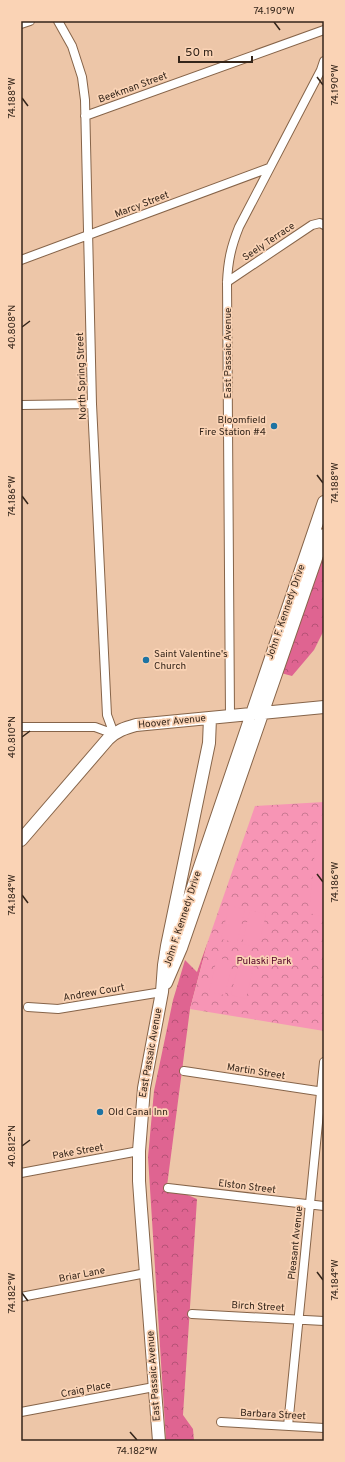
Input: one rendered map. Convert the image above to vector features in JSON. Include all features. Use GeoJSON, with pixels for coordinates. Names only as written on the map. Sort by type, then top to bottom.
{"type":"FeatureCollection","features":[{"type":"Feature","properties":{"kind":"main road","name":"John F. Kennedy Drive"},"geometry":{"type":"LineString","coordinates":[[257,713],[324,502]]}},
{"type":"Feature","properties":{"kind":"main road","name":"John F. Kennedy Drive"},"geometry":{"type":"LineString","coordinates":[[162,992],[172,948],[257,713],[324,535]]}},
{"type":"Feature","properties":{"kind":"main road","name":"Hoover Avenue"},"geometry":{"type":"LineString","coordinates":[[21,840],[114,734],[123,729],[136,725],[324,707]]}},
{"type":"Feature","properties":{"kind":"main road","name":"East Passaic Avenue"},"geometry":{"type":"LineString","coordinates":[[159,1441],[139,1181],[139,1151],[144,1088],[162,992],[167,946],[208,743],[210,718]]}},
{"type":"Feature","properties":{"kind":"street"},"geometry":{"type":"LineString","coordinates":[[21,24],[30,21]]}},
{"type":"Feature","properties":{"kind":"street","name":"North Spring Street"},"geometry":{"type":"LineString","coordinates":[[58,21],[72,46],[82,76],[85,100],[92,404],[107,715],[114,734]]}},
{"type":"Feature","properties":{"kind":"street","name":"Beekman Street"},"geometry":{"type":"LineString","coordinates":[[85,116],[324,30]]}},
{"type":"Feature","properties":{"kind":"street","name":"East Passaic Avenue"},"geometry":{"type":"LineString","coordinates":[[230,716],[228,260],[232,243],[269,168],[321,70],[324,61]]}},
{"type":"Feature","properties":{"kind":"street","name":"Marcy Street"},"geometry":{"type":"LineString","coordinates":[[21,260],[269,168]]}},
{"type":"Feature","properties":{"kind":"street","name":"Seely Terrace"},"geometry":{"type":"LineString","coordinates":[[228,282],[312,225],[320,223],[324,225]]}},
{"type":"Feature","properties":{"kind":"street"},"geometry":{"type":"LineString","coordinates":[[21,405],[92,404]]}},
{"type":"Feature","properties":{"kind":"street"},"geometry":{"type":"LineString","coordinates":[[21,727],[95,727],[114,734]]}},
{"type":"Feature","properties":{"kind":"street","name":"Andrew Court"},"geometry":{"type":"LineString","coordinates":[[28,1007],[58,1009],[162,992]]}},
{"type":"Feature","properties":{"kind":"street","name":"Pleasant Avenue"},"geometry":{"type":"LineString","coordinates":[[288,1426],[323,1092],[324,1062]]}},
{"type":"Feature","properties":{"kind":"street","name":"Martin Street"},"geometry":{"type":"LineString","coordinates":[[184,1071],[323,1092]]}},
{"type":"Feature","properties":{"kind":"street","name":"Pake Street"},"geometry":{"type":"LineString","coordinates":[[21,1173],[139,1151]]}},
{"type":"Feature","properties":{"kind":"street","name":"Elston Street"},"geometry":{"type":"LineString","coordinates":[[168,1188],[324,1206]]}},
{"type":"Feature","properties":{"kind":"street","name":"Briar Lane"},"geometry":{"type":"LineString","coordinates":[[21,1298],[146,1273]]}},
{"type":"Feature","properties":{"kind":"street","name":"Birch Street"},"geometry":{"type":"LineString","coordinates":[[192,1314],[324,1321]]}},
{"type":"Feature","properties":{"kind":"street","name":"Craig Place"},"geometry":{"type":"LineString","coordinates":[[21,1412],[154,1387]]}},
{"type":"Feature","properties":{"kind":"street","name":"Barbara Street"},"geometry":{"type":"LineString","coordinates":[[221,1422],[324,1428]]}},
{"type":"Feature","properties":{"kind":"green space"},"geometry":{"type":"Polygon","coordinates":[[[324,552],[324,630],[314,650],[292,676],[281,673],[324,552]]]}},
{"type":"Feature","properties":{"kind":"green space","name":"Pulaski Park"},"geometry":{"type":"Polygon","coordinates":[[[324,802],[324,1031],[190,1009],[208,941],[255,806],[324,802]]]}},
{"type":"Feature","properties":{"kind":"green space"},"geometry":{"type":"Polygon","coordinates":[[[324,813],[324,917],[309,913],[318,819],[324,813]]]}},
{"type":"Feature","properties":{"kind":"green space"},"geometry":{"type":"Polygon","coordinates":[[[229,906],[245,909],[237,943],[221,939],[229,906]]]}},
{"type":"Feature","properties":{"kind":"green space"},"geometry":{"type":"Polygon","coordinates":[[[250,910],[266,914],[258,948],[242,944],[250,910]]]}},
{"type":"Feature","properties":{"kind":"green space"},"geometry":{"type":"Polygon","coordinates":[[[208,941],[190,1009],[167,1186],[197,1199],[183,1415],[193,1429],[194,1441],[166,1441],[148,1157],[154,1091],[173,1000],[185,960],[197,972],[208,941]]]}},
{"type":"Feature","properties":{"kind":"green space"},"geometry":{"type":"Polygon","coordinates":[[[217,958],[233,961],[225,995],[209,992],[217,958]]]}},
{"type":"Feature","properties":{"kind":"green space"},"geometry":{"type":"Polygon","coordinates":[[[239,962],[254,965],[246,999],[231,995],[239,962]]]}},
{"type":"Feature","properties":{"kind":"place","name":"Bloomfield Fire Station #4"},"geometry":{"type":"Point","coordinates":[274,426]}},
{"type":"Feature","properties":{"kind":"place","name":"Saint Valentine's Church"},"geometry":{"type":"Point","coordinates":[146,660]}},
{"type":"Feature","properties":{"kind":"place","name":"Old Canal Inn"},"geometry":{"type":"Point","coordinates":[100,1112]}}]}
